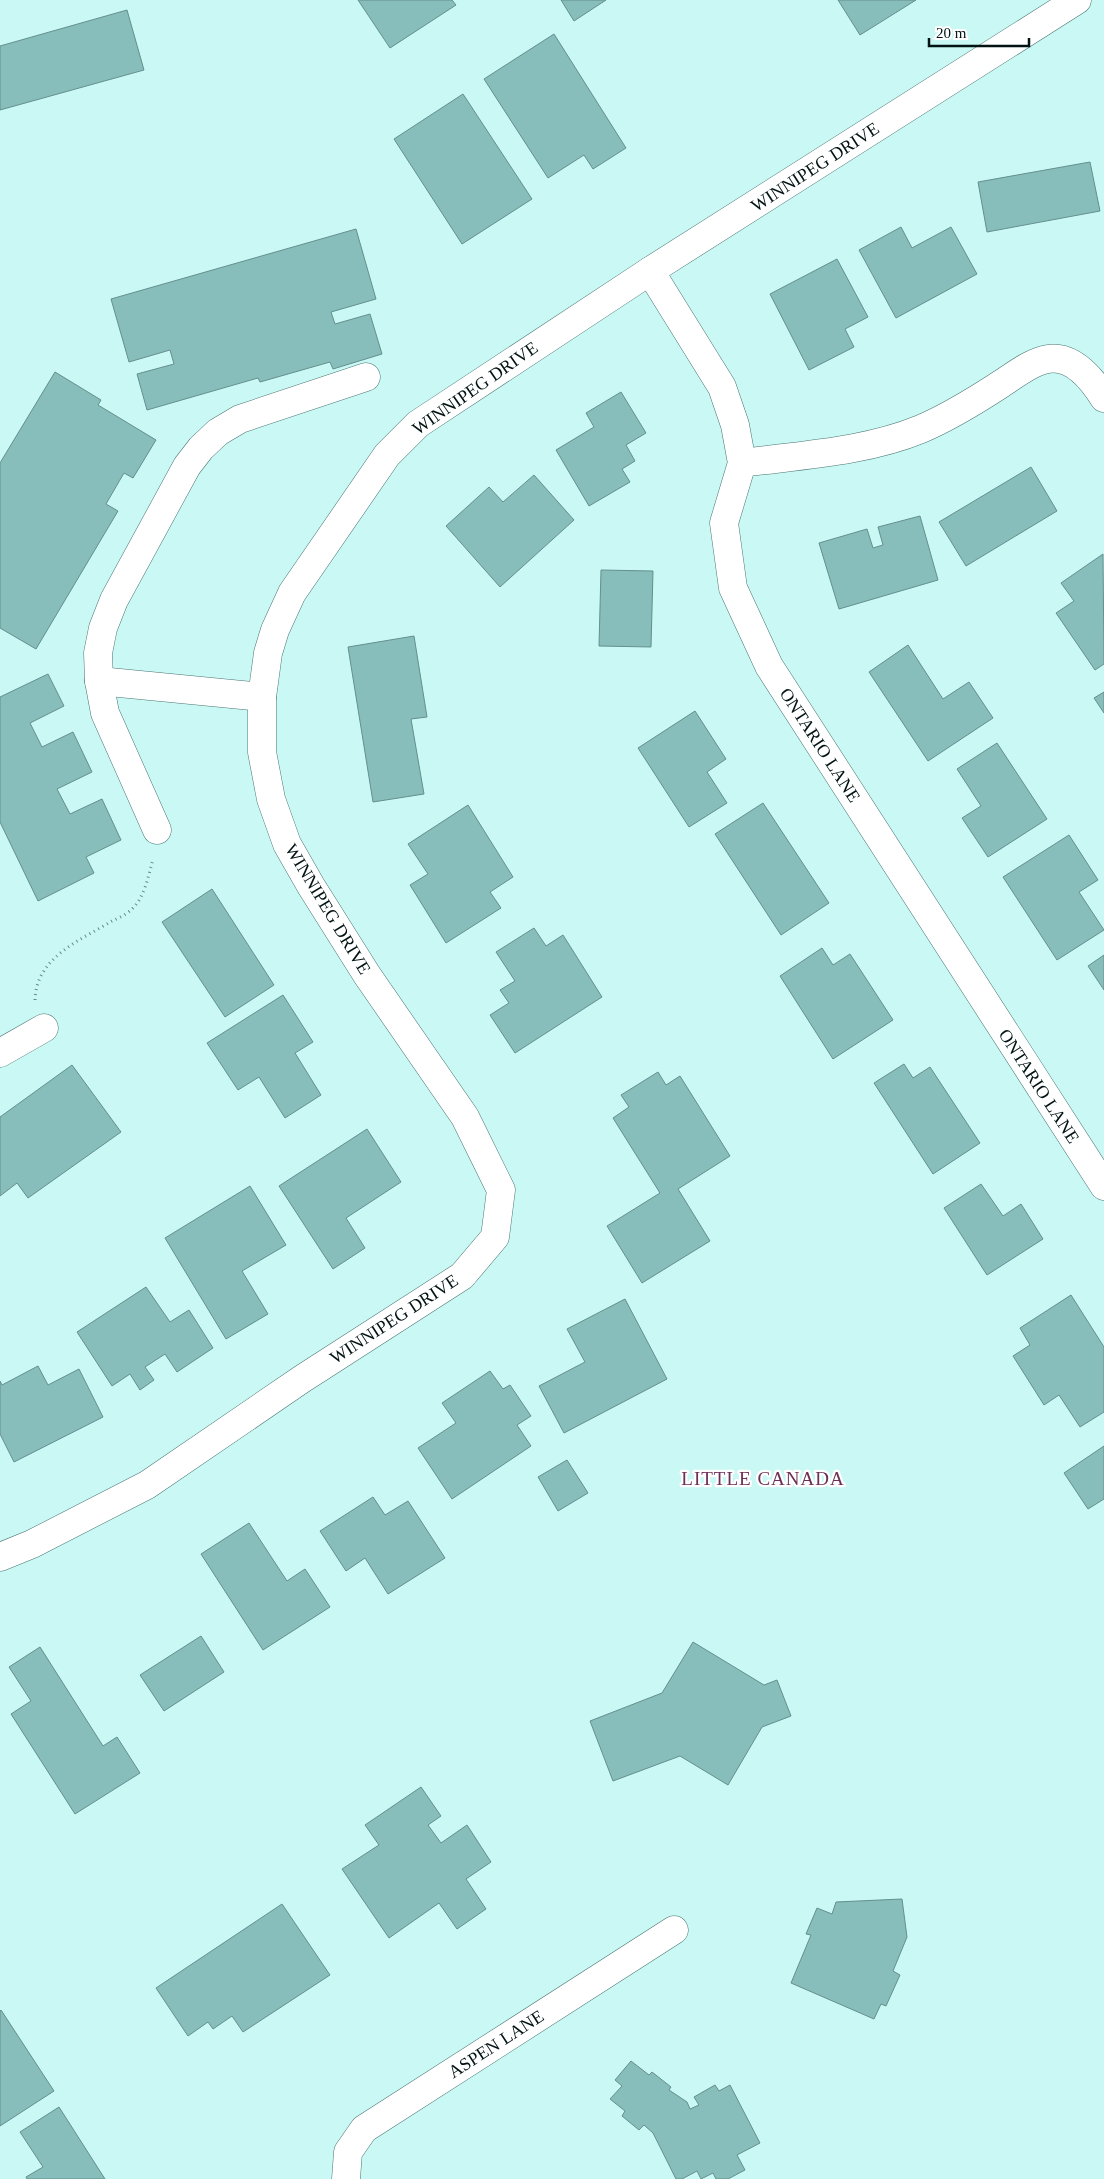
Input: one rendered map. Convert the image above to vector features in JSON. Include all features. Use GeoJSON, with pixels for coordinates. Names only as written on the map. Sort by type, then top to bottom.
{"type":"FeatureCollection","features":[{"type":"Feature","properties":{"kind":"street","name":"WINNIPEG DRIVE"},"geometry":{"type":"LineString","coordinates":[[0,1557],[32,1544],[147,1485],[302,1379],[462,1276],[495,1238],[500,1190],[464,1117],[368,975],[311,886],[287,844],[271,799],[262,752],[262,697],[268,653],[275,630],[292,593],[387,455],[418,424],[650,271],[1071,1]]}},
{"type":"Feature","properties":{"kind":"street","name":"ONTARIO LANE"},"geometry":{"type":"LineString","coordinates":[[650,271],[722,387],[736,425],[742,463],[724,523],[733,588],[769,666],[1104,1186]]}},
{"type":"Feature","properties":{"kind":"street"},"geometry":{"type":"LineString","coordinates":[[742,463],[886,441],[954,414],[1029,367],[1048,360],[1065,360],[1082,370],[1104,398]]}},
{"type":"Feature","properties":{"kind":"street"},"geometry":{"type":"LineString","coordinates":[[157,830],[106,713],[99,681],[98,653],[103,628],[114,600],[187,466],[201,448],[218,432],[240,419],[366,377]]}},
{"type":"Feature","properties":{"kind":"street"},"geometry":{"type":"LineString","coordinates":[[99,681],[262,697]]}},
{"type":"Feature","properties":{"kind":"street"},"geometry":{"type":"LineString","coordinates":[[0,1053],[44,1028]]}},
{"type":"Feature","properties":{"kind":"street","name":"ASPEN LANE"},"geometry":{"type":"LineString","coordinates":[[346,2179],[348,2152],[364,2129],[674,1930]]}},
{"type":"Feature","properties":{"kind":"path"},"geometry":{"type":"LineString","coordinates":[[44,1028],[37,1019],[35,1007],[35,994],[39,978],[48,964],[61,953],[132,910],[143,894],[156,846],[157,830]]}},
{"type":"Feature","properties":{"kind":"building"},"geometry":{"type":"Polygon","coordinates":[[[358,0],[452,0],[456,5],[390,48],[358,0]]]}},
{"type":"Feature","properties":{"kind":"building"},"geometry":{"type":"Polygon","coordinates":[[[561,0],[606,0],[574,21],[561,0]]]}},
{"type":"Feature","properties":{"kind":"building"},"geometry":{"type":"Polygon","coordinates":[[[838,0],[916,0],[860,35],[838,0]]]}},
{"type":"Feature","properties":{"kind":"building"},"geometry":{"type":"Polygon","coordinates":[[[127,10],[144,70],[0,110],[0,46],[127,10]]]}},
{"type":"Feature","properties":{"kind":"building"},"geometry":{"type":"Polygon","coordinates":[[[554,34],[626,148],[593,169],[584,155],[548,178],[484,79],[554,34]]]}},
{"type":"Feature","properties":{"kind":"building"},"geometry":{"type":"Polygon","coordinates":[[[463,94],[532,199],[462,244],[394,139],[463,94]]]}},
{"type":"Feature","properties":{"kind":"building"},"geometry":{"type":"Polygon","coordinates":[[[1090,162],[1100,211],[987,232],[978,182],[1090,162]]]}},
{"type":"Feature","properties":{"kind":"building"},"geometry":{"type":"Polygon","coordinates":[[[901,227],[912,248],[951,227],[977,274],[896,318],[859,250],[901,227]]]}},
{"type":"Feature","properties":{"kind":"building"},"geometry":{"type":"Polygon","coordinates":[[[356,229],[376,299],[331,312],[335,324],[370,314],[382,354],[333,369],[330,362],[260,382],[258,378],[147,410],[137,374],[174,364],[170,350],[129,362],[111,299],[356,229]]]}},
{"type":"Feature","properties":{"kind":"building"},"geometry":{"type":"Polygon","coordinates":[[[837,259],[868,317],[845,329],[854,347],[809,370],[770,294],[837,259]]]}},
{"type":"Feature","properties":{"kind":"building"},"geometry":{"type":"Polygon","coordinates":[[[55,372],[101,400],[98,405],[156,440],[133,478],[124,473],[106,504],[118,511],[36,649],[0,628],[0,463],[55,372]]]}},
{"type":"Feature","properties":{"kind":"building"},"geometry":{"type":"Polygon","coordinates":[[[621,392],[646,433],[626,445],[635,461],[622,469],[630,482],[589,506],[556,450],[594,427],[586,413],[621,392]]]}},
{"type":"Feature","properties":{"kind":"building"},"geometry":{"type":"Polygon","coordinates":[[[1031,467],[1057,511],[966,566],[939,522],[1031,467]]]}},
{"type":"Feature","properties":{"kind":"building"},"geometry":{"type":"Polygon","coordinates":[[[534,475],[574,520],[500,587],[446,526],[489,487],[503,502],[534,475]]]}},
{"type":"Feature","properties":{"kind":"building"},"geometry":{"type":"Polygon","coordinates":[[[920,516],[938,580],[839,609],[819,543],[867,529],[873,548],[883,545],[878,527],[920,516]]]}},
{"type":"Feature","properties":{"kind":"building"},"geometry":{"type":"Polygon","coordinates":[[[1103,554],[1104,664],[1095,670],[1056,613],[1074,601],[1061,583],[1103,554]]]}},
{"type":"Feature","properties":{"kind":"building"},"geometry":{"type":"Polygon","coordinates":[[[601,570],[653,571],[651,647],[599,646],[601,570]]]}},
{"type":"Feature","properties":{"kind":"building"},"geometry":{"type":"Polygon","coordinates":[[[414,636],[427,717],[411,719],[424,794],[373,802],[348,647],[414,636]]]}},
{"type":"Feature","properties":{"kind":"building"},"geometry":{"type":"Polygon","coordinates":[[[908,645],[943,699],[969,682],[993,718],[928,761],[869,672],[908,645]]]}},
{"type":"Feature","properties":{"kind":"building"},"geometry":{"type":"Polygon","coordinates":[[[48,674],[64,706],[30,723],[42,747],[73,732],[92,772],[57,789],[70,814],[102,799],[121,840],[86,857],[94,873],[38,901],[0,822],[0,697],[48,674]]]}},
{"type":"Feature","properties":{"kind":"building"},"geometry":{"type":"Polygon","coordinates":[[[1104,692],[1104,713],[1094,698],[1104,692]]]}},
{"type":"Feature","properties":{"kind":"building"},"geometry":{"type":"Polygon","coordinates":[[[695,711],[726,759],[707,772],[727,803],[689,827],[638,748],[695,711]]]}},
{"type":"Feature","properties":{"kind":"building"},"geometry":{"type":"Polygon","coordinates":[[[997,743],[1047,819],[988,857],[962,818],[981,806],[957,769],[997,743]]]}},
{"type":"Feature","properties":{"kind":"building"},"geometry":{"type":"Polygon","coordinates":[[[763,803],[829,903],[781,935],[715,834],[763,803]]]}},
{"type":"Feature","properties":{"kind":"building"},"geometry":{"type":"Polygon","coordinates":[[[468,805],[513,877],[490,892],[501,908],[446,943],[410,885],[428,874],[408,844],[468,805]]]}},
{"type":"Feature","properties":{"kind":"building"},"geometry":{"type":"Polygon","coordinates":[[[1069,835],[1098,880],[1079,892],[1104,930],[1057,960],[1003,877],[1069,835]]]}},
{"type":"Feature","properties":{"kind":"building"},"geometry":{"type":"Polygon","coordinates":[[[212,889],[274,985],[225,1017],[162,922],[212,889]]]}},
{"type":"Feature","properties":{"kind":"building"},"geometry":{"type":"Polygon","coordinates":[[[534,928],[546,946],[563,935],[602,997],[515,1053],[490,1015],[509,1003],[500,990],[515,981],[496,952],[534,928]]]}},
{"type":"Feature","properties":{"kind":"building"},"geometry":{"type":"Polygon","coordinates":[[[822,948],[833,965],[850,954],[893,1020],[833,1059],[780,976],[822,948]]]}},
{"type":"Feature","properties":{"kind":"building"},"geometry":{"type":"Polygon","coordinates":[[[1104,955],[1104,990],[1088,966],[1104,955]]]}},
{"type":"Feature","properties":{"kind":"building"},"geometry":{"type":"Polygon","coordinates":[[[283,995],[313,1042],[295,1053],[321,1095],[285,1118],[259,1077],[238,1090],[207,1043],[283,995]]]}},
{"type":"Feature","properties":{"kind":"building"},"geometry":{"type":"Polygon","coordinates":[[[904,1064],[913,1078],[930,1067],[980,1143],[933,1174],[874,1083],[904,1064]]]}},
{"type":"Feature","properties":{"kind":"building"},"geometry":{"type":"Polygon","coordinates":[[[72,1065],[121,1132],[28,1198],[17,1183],[0,1196],[0,1117],[72,1065]]]}},
{"type":"Feature","properties":{"kind":"building"},"geometry":{"type":"Polygon","coordinates":[[[658,1072],[666,1085],[680,1076],[730,1156],[678,1189],[710,1241],[642,1283],[607,1226],[660,1193],[613,1118],[629,1107],[621,1095],[658,1072]]]}},
{"type":"Feature","properties":{"kind":"building"},"geometry":{"type":"Polygon","coordinates":[[[367,1129],[401,1182],[346,1218],[365,1248],[333,1269],[279,1186],[367,1129]]]}},
{"type":"Feature","properties":{"kind":"building"},"geometry":{"type":"Polygon","coordinates":[[[981,1184],[1003,1216],[1021,1204],[1043,1239],[987,1275],[944,1208],[981,1184]]]}},
{"type":"Feature","properties":{"kind":"building"},"geometry":{"type":"Polygon","coordinates":[[[250,1186],[286,1245],[242,1271],[268,1314],[226,1339],[165,1238],[250,1186]]]}},
{"type":"Feature","properties":{"kind":"building"},"geometry":{"type":"Polygon","coordinates":[[[146,1287],[170,1322],[189,1310],[213,1348],[177,1372],[165,1354],[145,1367],[154,1380],[140,1390],[130,1374],[112,1386],[77,1332],[146,1287]]]}},
{"type":"Feature","properties":{"kind":"building"},"geometry":{"type":"Polygon","coordinates":[[[1071,1295],[1104,1347],[1104,1412],[1080,1427],[1059,1395],[1044,1405],[1013,1356],[1030,1345],[1020,1328],[1071,1295]]]}},
{"type":"Feature","properties":{"kind":"building"},"geometry":{"type":"Polygon","coordinates":[[[625,1299],[667,1379],[564,1433],[539,1386],[585,1362],[567,1329],[625,1299]]]}},
{"type":"Feature","properties":{"kind":"building"},"geometry":{"type":"Polygon","coordinates":[[[38,1366],[48,1385],[79,1369],[103,1417],[14,1462],[0,1434],[0,1381],[2,1385],[38,1366]]]}},
{"type":"Feature","properties":{"kind":"building"},"geometry":{"type":"Polygon","coordinates":[[[490,1371],[503,1389],[510,1385],[531,1416],[517,1425],[531,1446],[452,1499],[418,1448],[456,1423],[442,1403],[490,1371]]]}},
{"type":"Feature","properties":{"kind":"building"},"geometry":{"type":"Polygon","coordinates":[[[1104,1446],[1104,1499],[1088,1509],[1064,1473],[1104,1446]]]}},
{"type":"Feature","properties":{"kind":"building"},"geometry":{"type":"Polygon","coordinates":[[[567,1460],[588,1493],[558,1511],[538,1477],[567,1460]]]}},
{"type":"Feature","properties":{"kind":"building"},"geometry":{"type":"Polygon","coordinates":[[[373,1497],[385,1515],[408,1501],[445,1558],[388,1594],[365,1558],[346,1571],[320,1531],[373,1497]]]}},
{"type":"Feature","properties":{"kind":"building"},"geometry":{"type":"Polygon","coordinates":[[[249,1523],[287,1581],[305,1569],[330,1607],[263,1650],[201,1554],[249,1523]]]}},
{"type":"Feature","properties":{"kind":"building"},"geometry":{"type":"Polygon","coordinates":[[[201,1636],[224,1672],[164,1711],[140,1675],[201,1636]]]}},
{"type":"Feature","properties":{"kind":"building"},"geometry":{"type":"Polygon","coordinates":[[[693,1642],[764,1685],[777,1680],[791,1716],[762,1727],[728,1785],[680,1756],[613,1781],[590,1721],[662,1693],[693,1642]]]}},
{"type":"Feature","properties":{"kind":"building"},"geometry":{"type":"Polygon","coordinates":[[[40,1647],[103,1746],[117,1737],[140,1773],[75,1814],[11,1714],[31,1701],[9,1667],[40,1647]]]}},
{"type":"Feature","properties":{"kind":"building"},"geometry":{"type":"Polygon","coordinates":[[[421,1787],[441,1816],[428,1825],[441,1843],[467,1825],[491,1862],[466,1879],[486,1909],[457,1929],[439,1903],[389,1938],[342,1869],[379,1845],[365,1825],[421,1787]]]}},
{"type":"Feature","properties":{"kind":"building"},"geometry":{"type":"Polygon","coordinates":[[[902,1899],[907,1937],[893,1971],[900,1975],[886,2006],[881,2004],[874,2019],[791,1983],[811,1935],[806,1934],[817,1908],[832,1914],[836,1902],[902,1899]]]}},
{"type":"Feature","properties":{"kind":"building"},"geometry":{"type":"Polygon","coordinates":[[[282,1904],[330,1975],[243,2032],[232,2016],[213,2029],[208,2022],[188,2036],[156,1988],[282,1904]]]}},
{"type":"Feature","properties":{"kind":"building"},"geometry":{"type":"Polygon","coordinates":[[[0,2011],[54,2091],[0,2126],[0,2011]]]}},
{"type":"Feature","properties":{"kind":"building"},"geometry":{"type":"Polygon","coordinates":[[[631,2061],[649,2075],[652,2072],[671,2087],[669,2090],[687,2102],[690,2109],[699,2105],[694,2097],[715,2085],[719,2091],[730,2085],[760,2143],[737,2155],[745,2170],[728,2179],[716,2179],[713,2173],[701,2179],[697,2171],[682,2179],[676,2179],[653,2133],[644,2125],[639,2130],[622,2116],[625,2111],[610,2099],[622,2086],[615,2080],[631,2061]]]}},
{"type":"Feature","properties":{"kind":"building"},"geometry":{"type":"Polygon","coordinates":[[[59,2107],[105,2179],[27,2179],[26,2177],[43,2167],[20,2132],[59,2107]]]}},
{"type":"Feature","properties":{"kind":"district","name":"LITTLE CANADA"},"geometry":{"type":"Point","coordinates":[763,1478]}}]}
